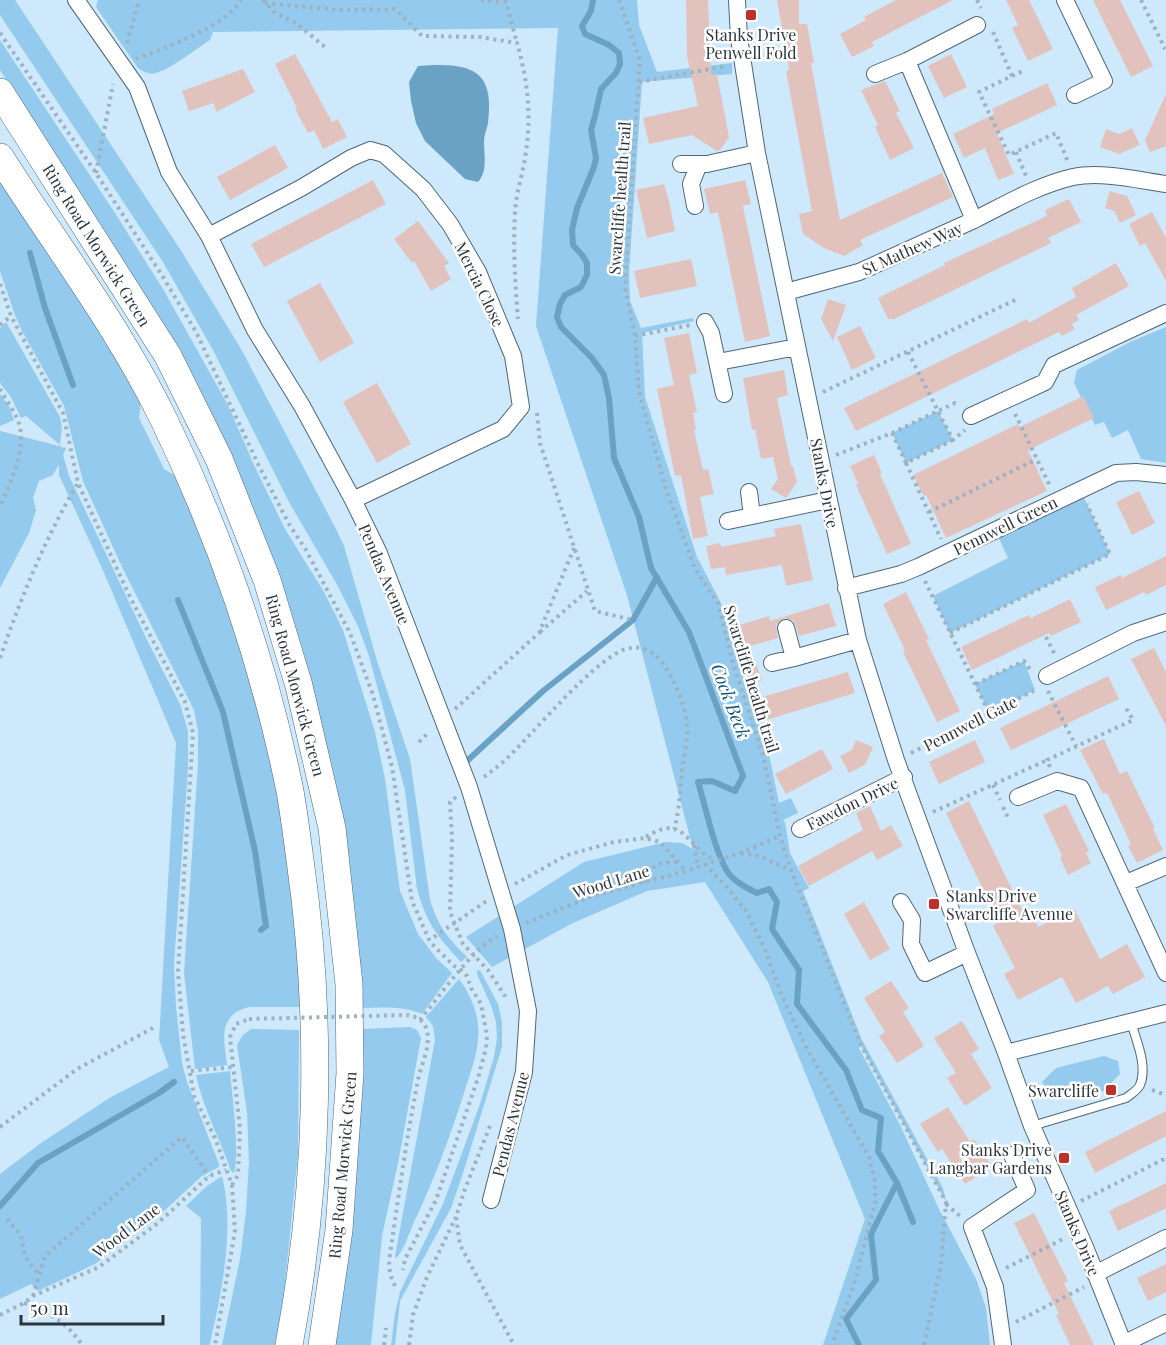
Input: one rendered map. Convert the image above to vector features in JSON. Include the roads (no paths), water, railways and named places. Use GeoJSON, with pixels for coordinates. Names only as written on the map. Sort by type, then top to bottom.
{"type":"FeatureCollection","features":[{"type":"Feature","properties":{"kind":"highway","name":"Ring Road Morwick Green"},"geometry":{"type":"LineString","coordinates":[[0,92],[168,356],[219,459],[267,580],[299,686],[332,828],[349,984],[350,1073],[339,1230],[322,1345]]}},
{"type":"Feature","properties":{"kind":"highway","name":"Ring Road Morwick Green"},"geometry":{"type":"LineString","coordinates":[[0,158],[116,332],[164,419],[200,501],[243,613],[270,701],[290,794],[308,920],[313,994],[314,1108],[309,1208],[289,1345]]}},
{"type":"Feature","properties":{"kind":"street","name":"Pendas Avenue"},"geometry":{"type":"LineString","coordinates":[[76,0],[137,87],[169,172],[209,236],[255,330],[302,406],[378,551],[469,788],[512,929],[528,1011],[524,1072],[491,1200]]}},
{"type":"Feature","properties":{"kind":"street","name":"Stanks Drive"},"geometry":{"type":"LineString","coordinates":[[737,0],[743,64],[758,153],[858,640],[918,819],[1032,1126],[1123,1344]]}},
{"type":"Feature","properties":{"kind":"street"},"geometry":{"type":"LineString","coordinates":[[1065,0],[1104,81],[1075,95]]}},
{"type":"Feature","properties":{"kind":"street"},"geometry":{"type":"LineString","coordinates":[[875,74],[984,27]]}},
{"type":"Feature","properties":{"kind":"street","name":"St Mathew Way"},"geometry":{"type":"LineString","coordinates":[[786,292],[859,272],[974,220],[907,61]]}},
{"type":"Feature","properties":{"kind":"street","name":"Mercia Close"},"geometry":{"type":"LineString","coordinates":[[209,236],[301,188],[351,158],[370,150],[384,154],[423,189],[450,224],[478,272],[513,356],[521,407],[503,429],[352,500]]}},
{"type":"Feature","properties":{"kind":"street"},"geometry":{"type":"LineString","coordinates":[[681,164],[699,164],[758,153]]}},
{"type":"Feature","properties":{"kind":"street"},"geometry":{"type":"LineString","coordinates":[[695,206],[691,184],[699,164]]}},
{"type":"Feature","properties":{"kind":"street"},"geometry":{"type":"LineString","coordinates":[[974,220],[1032,190],[1074,177],[1109,176],[1166,184]]}},
{"type":"Feature","properties":{"kind":"street"},"geometry":{"type":"LineString","coordinates":[[970,416],[1045,382],[1054,365],[1166,312]]}},
{"type":"Feature","properties":{"kind":"street"},"geometry":{"type":"LineString","coordinates":[[705,322],[711,333],[724,394]]}},
{"type":"Feature","properties":{"kind":"street"},"geometry":{"type":"LineString","coordinates":[[718,362],[797,347]]}},
{"type":"Feature","properties":{"kind":"street","name":"Pennwell Green"},"geometry":{"type":"LineString","coordinates":[[846,588],[901,574],[918,567],[1116,473],[1166,475]]}},
{"type":"Feature","properties":{"kind":"street"},"geometry":{"type":"LineString","coordinates":[[749,492],[752,516]]}},
{"type":"Feature","properties":{"kind":"street"},"geometry":{"type":"LineString","coordinates":[[728,521],[828,500]]}},
{"type":"Feature","properties":{"kind":"street"},"geometry":{"type":"LineString","coordinates":[[1042,675],[1149,627],[1166,622]]}},
{"type":"Feature","properties":{"kind":"street"},"geometry":{"type":"LineString","coordinates":[[786,628],[794,658]]}},
{"type":"Feature","properties":{"kind":"street"},"geometry":{"type":"LineString","coordinates":[[772,663],[858,640]]}},
{"type":"Feature","properties":{"kind":"street","name":"Fawdon Drive"},"geometry":{"type":"LineString","coordinates":[[800,829],[904,777]]}},
{"type":"Feature","properties":{"kind":"street"},"geometry":{"type":"LineString","coordinates":[[1018,797],[1057,781],[1081,788],[1166,973]]}},
{"type":"Feature","properties":{"kind":"street"},"geometry":{"type":"LineString","coordinates":[[1126,884],[1166,866]]}},
{"type":"Feature","properties":{"kind":"street"},"geometry":{"type":"LineString","coordinates":[[901,902],[912,920],[911,944],[925,974],[967,953]]}},
{"type":"Feature","properties":{"kind":"street"},"geometry":{"type":"LineString","coordinates":[[1006,1053],[1166,1013]]}},
{"type":"Feature","properties":{"kind":"street"},"geometry":{"type":"LineString","coordinates":[[1002,1337],[995,1287],[972,1227],[1027,1190],[1012,1155]]}},
{"type":"Feature","properties":{"kind":"street"},"geometry":{"type":"LineString","coordinates":[[1096,1277],[1166,1238]]}},
{"type":"Feature","properties":{"kind":"street"},"geometry":{"type":"LineString","coordinates":[[1123,1344],[1166,1323]]}},
{"type":"Feature","properties":{"kind":"lane"},"geometry":{"type":"LineString","coordinates":[[1032,1126],[1126,1098],[1137,1090],[1141,1081],[1142,1068],[1131,1022]]}},
{"type":"Feature","properties":{"kind":"waterway","name":"Cock Beck"},"geometry":{"type":"LineString","coordinates":[[593,0],[591,11],[582,26],[585,34],[609,45],[619,53],[620,64],[616,73],[601,89],[591,130],[596,158],[577,208],[572,230],[573,245],[587,263],[587,275],[581,287],[565,295],[557,317],[561,327],[592,358],[604,375],[609,398],[614,458],[639,517],[651,568],[689,632],[743,776],[735,791],[712,781],[698,782],[722,862],[727,871],[740,884],[757,893],[769,889],[777,902],[772,929],[799,970],[797,1004],[846,1070],[862,1110],[881,1118],[878,1151],[897,1183],[871,1234],[876,1280],[846,1319],[859,1345]]}},
{"type":"Feature","properties":{"kind":"waterway"},"geometry":{"type":"LineString","coordinates":[[30,253],[45,308],[73,385]]}},
{"type":"Feature","properties":{"kind":"waterway"},"geometry":{"type":"LineString","coordinates":[[468,760],[543,691],[633,620],[657,577]]}},
{"type":"Feature","properties":{"kind":"waterway"},"geometry":{"type":"LineString","coordinates":[[178,600],[223,712],[255,851],[266,926],[261,930]]}},
{"type":"Feature","properties":{"kind":"waterway"},"geometry":{"type":"LineString","coordinates":[[0,1206],[38,1163],[174,1082]]}},
{"type":"Feature","properties":{"kind":"waterway"},"geometry":{"type":"LineString","coordinates":[[897,1183],[913,1222]]}},
{"type":"Feature","properties":{"kind":"place","name":"Stanks Drive Penwell Fold"},"geometry":{"type":"Point","coordinates":[751,15]}},
{"type":"Feature","properties":{"kind":"place","name":"Stanks Drive Swarcliffe Avenue"},"geometry":{"type":"Point","coordinates":[934,904]}},
{"type":"Feature","properties":{"kind":"place","name":"Swarcliffe"},"geometry":{"type":"Point","coordinates":[1111,1090]}},
{"type":"Feature","properties":{"kind":"place","name":"Stanks Drive Langbar Gardens"},"geometry":{"type":"Point","coordinates":[1064,1158]}}]}
